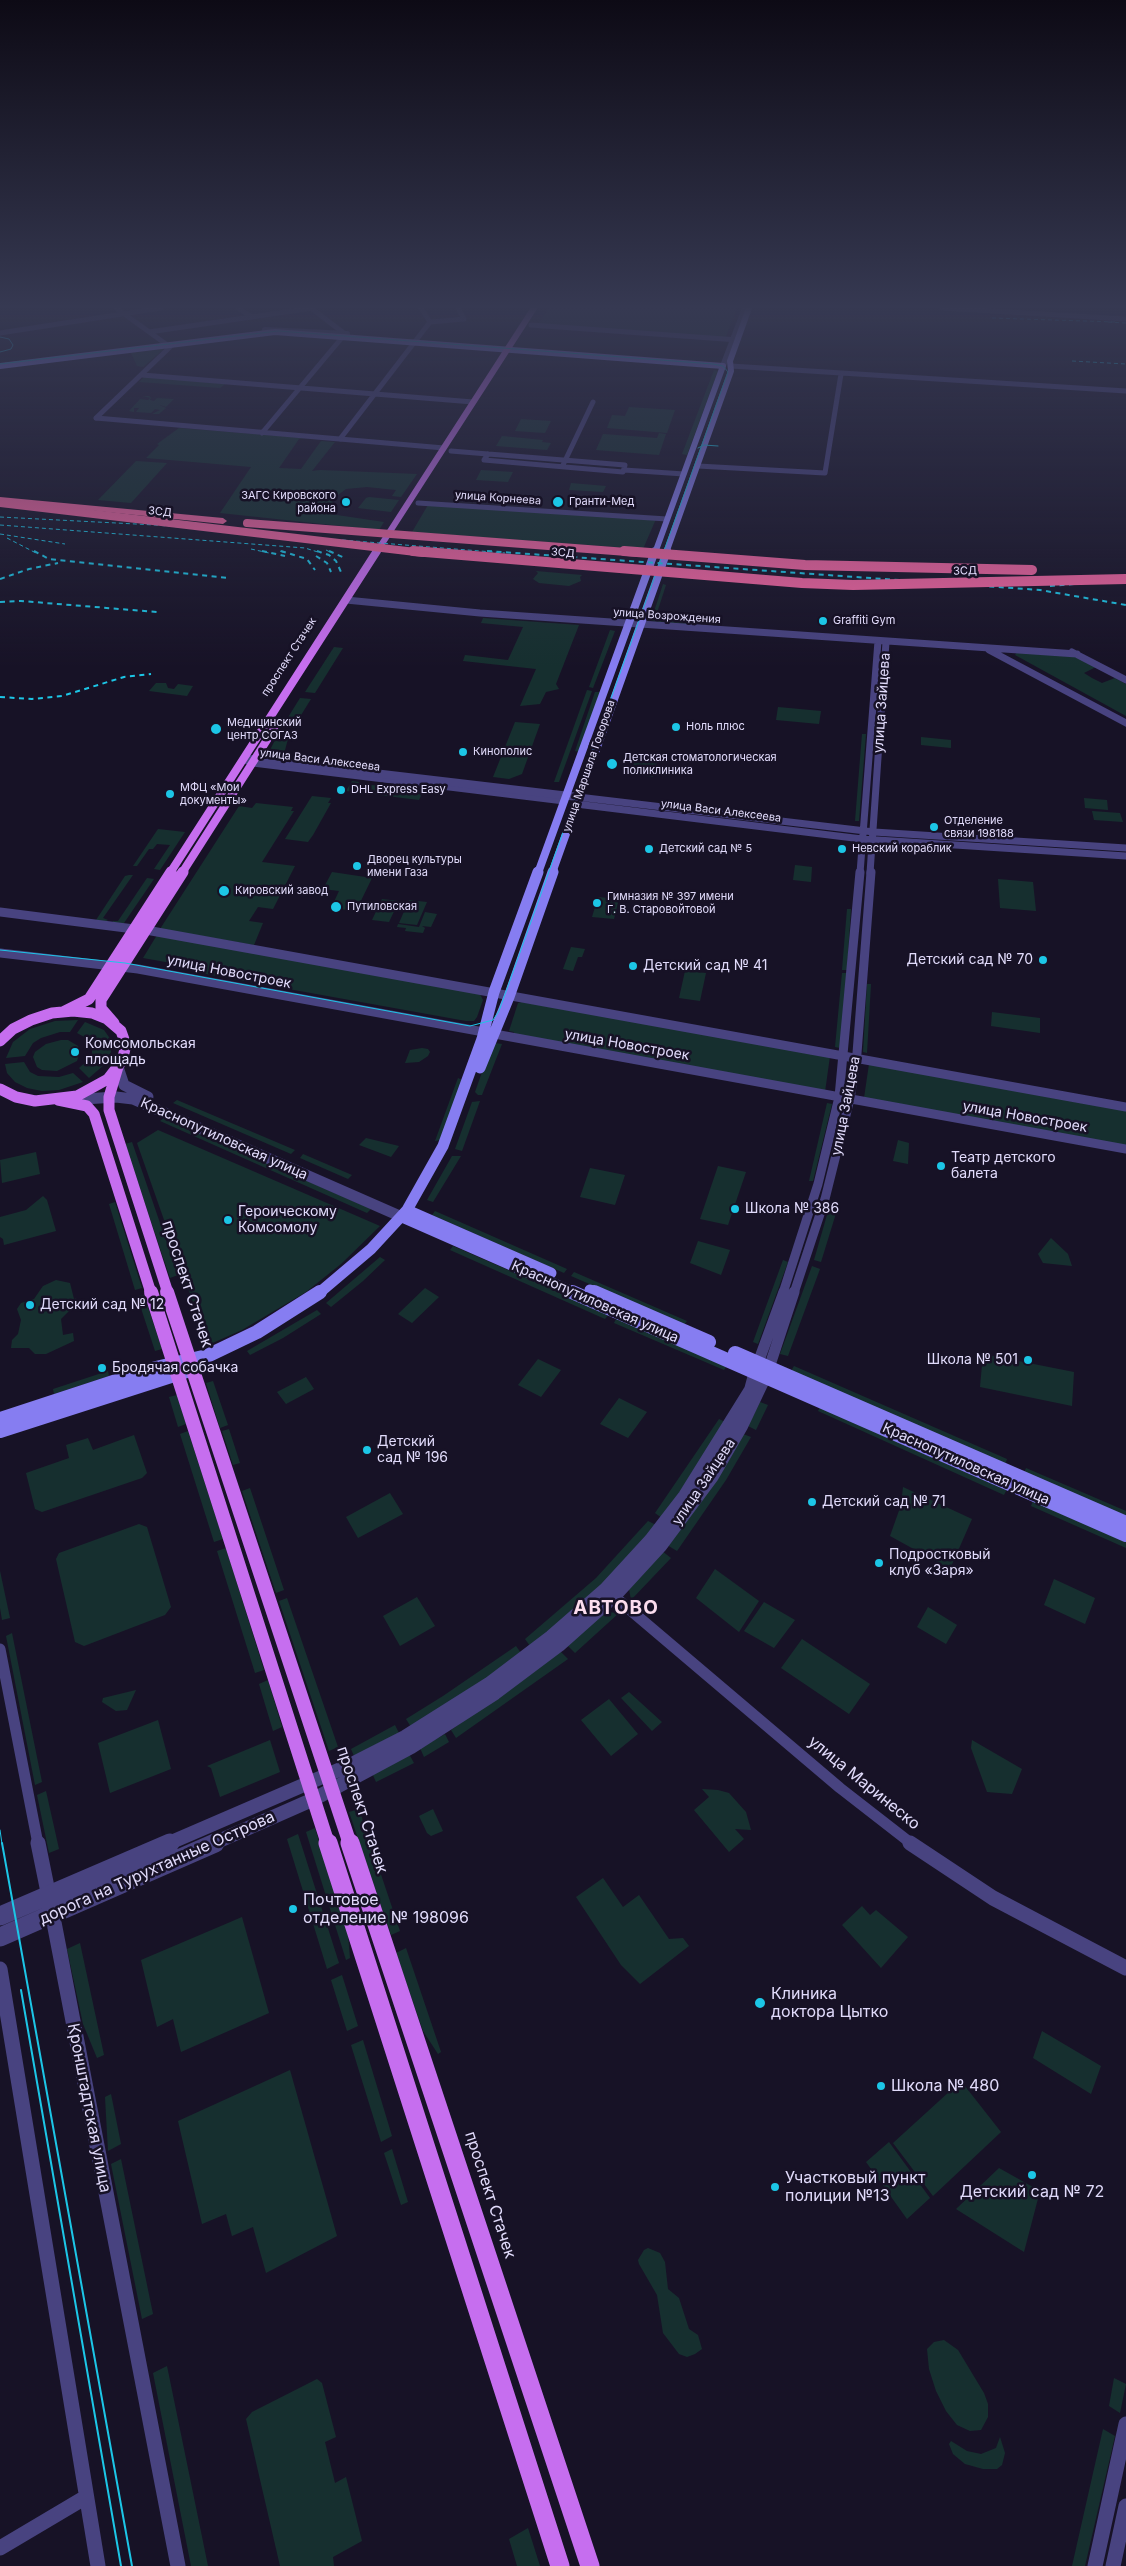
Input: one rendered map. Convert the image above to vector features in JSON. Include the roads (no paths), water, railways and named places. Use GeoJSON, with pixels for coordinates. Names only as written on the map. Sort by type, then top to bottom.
{"type":"FeatureCollection","features":[{"type":"Feature","properties":{"kind":"highway","name":"ЗСД"},"geometry":{"type":"LineString","coordinates":[[0,501],[232,522],[806,565],[1043,570]]}},
{"type":"Feature","properties":{"kind":"highway","name":"ЗСД"},"geometry":{"type":"LineString","coordinates":[[0,501],[444,555],[802,583],[853,585],[1059,579],[1126,580]]}},
{"type":"Feature","properties":{"kind":"highway"},"geometry":{"type":"LineString","coordinates":[[1070,570],[1126,572]]}},
{"type":"Feature","properties":{"kind":"main road","name":"проспект Стачек"},"geometry":{"type":"LineString","coordinates":[[297,693],[350,601],[418,503],[459,428]]}},
{"type":"Feature","properties":{"kind":"main road","name":"проспект Стачек"},"geometry":{"type":"LineString","coordinates":[[114,1023],[103,1012],[100,1004],[350,601],[462,428]]}},
{"type":"Feature","properties":{"kind":"main road","name":"улица Маршала Говорова"},"geometry":{"type":"LineString","coordinates":[[176,1369],[191,1365],[258,1332],[312,1298],[409,1215],[449,1151],[488,1033],[494,992],[701,428]]}},
{"type":"Feature","properties":{"kind":"main road","name":"улица Маршала Говорова"},"geometry":{"type":"LineString","coordinates":[[488,1033],[509,997],[577,800],[711,428]]}},
{"type":"Feature","properties":{"kind":"main road","name":"проспект Стачек"},"geometry":{"type":"LineString","coordinates":[[63,1012],[79,1006],[89,999],[134,929],[281,718]]}},
{"type":"Feature","properties":{"kind":"main road"},"geometry":{"type":"LineString","coordinates":[[0,1041],[26,1022],[63,1012],[92,1013],[114,1023],[121,1031],[126,1045],[124,1055],[118,1067],[108,1079],[94,1088],[58,1100],[25,1100],[0,1089]]}},
{"type":"Feature","properties":{"kind":"main road","name":"проспект Стачек"},"geometry":{"type":"LineString","coordinates":[[118,1067],[109,1097],[109,1110],[191,1365],[560,2566]]}},
{"type":"Feature","properties":{"kind":"main road","name":"проспект Стачек"},"geometry":{"type":"LineString","coordinates":[[58,1100],[87,1106],[94,1114],[176,1369],[590,2566]]}},
{"type":"Feature","properties":{"kind":"main road","name":"Краснопутиловская улица"},"geometry":{"type":"LineString","coordinates":[[409,1215],[762,1370],[1126,1535]]}},
{"type":"Feature","properties":{"kind":"main road"},"geometry":{"type":"LineString","coordinates":[[0,1419],[176,1369]]}},
{"type":"Feature","properties":{"kind":"main road"},"geometry":{"type":"LineString","coordinates":[[0,1432],[176,1369]]}},
{"type":"Feature","properties":{"kind":"main road","name":"Краснопутиловская улица"},"geometry":{"type":"LineString","coordinates":[[762,1370],[1126,1523]]}},
{"type":"Feature","properties":{"kind":"street"},"geometry":{"type":"LineString","coordinates":[[204,428],[564,460],[624,469]]}},
{"type":"Feature","properties":{"kind":"street"},"geometry":{"type":"LineString","coordinates":[[262,433],[266,428]]}},
{"type":"Feature","properties":{"kind":"street"},"geometry":{"type":"LineString","coordinates":[[340,440],[349,428]]}},
{"type":"Feature","properties":{"kind":"street"},"geometry":{"type":"LineString","coordinates":[[562,467],[580,428]]}},
{"type":"Feature","properties":{"kind":"street"},"geometry":{"type":"LineString","coordinates":[[698,466],[825,473],[832,428]]}},
{"type":"Feature","properties":{"kind":"street"},"geometry":{"type":"LineString","coordinates":[[488,454],[484,460],[562,467],[624,469],[684,474]]}},
{"type":"Feature","properties":{"kind":"street","name":"улица Корнеева"},"geometry":{"type":"LineString","coordinates":[[418,503],[667,519]]}},
{"type":"Feature","properties":{"kind":"street","name":"улица Возрождения"},"geometry":{"type":"LineString","coordinates":[[350,601],[480,614],[1076,654],[1126,680]]}},
{"type":"Feature","properties":{"kind":"street","name":"улица Зайцева"},"geometry":{"type":"LineString","coordinates":[[762,1370],[818,1184],[839,1097],[862,835],[882,640]]}},
{"type":"Feature","properties":{"kind":"street","name":"улица Зайцева"},"geometry":{"type":"LineString","coordinates":[[321,1786],[457,1719],[552,1650],[610,1592],[660,1546],[707,1482],[741,1426],[825,1199],[850,1099],[856,1059],[873,836],[882,640]]}},
{"type":"Feature","properties":{"kind":"street","name":"улица Возрождения"},"geometry":{"type":"LineString","coordinates":[[989,648],[1126,719]]}},
{"type":"Feature","properties":{"kind":"street","name":"улица Возрождения"},"geometry":{"type":"LineString","coordinates":[[989,648],[1126,723]]}},
{"type":"Feature","properties":{"kind":"street","name":"улица Васи Алексеева"},"geometry":{"type":"LineString","coordinates":[[251,761],[862,835],[1126,856]]}},
{"type":"Feature","properties":{"kind":"street","name":"улица Васи Алексеева"},"geometry":{"type":"LineString","coordinates":[[873,836],[1126,848]]}},
{"type":"Feature","properties":{"kind":"street"},"geometry":{"type":"LineString","coordinates":[[0,912],[134,929]]}},
{"type":"Feature","properties":{"kind":"street","name":"улица Новостроек"},"geometry":{"type":"LineString","coordinates":[[146,930],[1126,1107]]}},
{"type":"Feature","properties":{"kind":"street"},"geometry":{"type":"LineString","coordinates":[[0,953],[123,966]]}},
{"type":"Feature","properties":{"kind":"street","name":"улица Новостроек"},"geometry":{"type":"LineString","coordinates":[[123,966],[1126,1150]]}},
{"type":"Feature","properties":{"kind":"street","name":"Краснопутиловская улица"},"geometry":{"type":"LineString","coordinates":[[118,1067],[121,1080],[128,1088],[409,1215]]}},
{"type":"Feature","properties":{"kind":"street","name":"Краснопутиловская улица"},"geometry":{"type":"LineString","coordinates":[[58,1100],[109,1097],[133,1099],[409,1215]]}},
{"type":"Feature","properties":{"kind":"street","name":"улица Маринеско"},"geometry":{"type":"LineString","coordinates":[[610,1592],[840,1788],[925,1854],[993,1898],[1126,1968]]}},
{"type":"Feature","properties":{"kind":"street","name":"Кронштадтская улица"},"geometry":{"type":"LineString","coordinates":[[0,1649],[178,2566]]}},
{"type":"Feature","properties":{"kind":"street","name":"дорога на Турухтанные Острова"},"geometry":{"type":"LineString","coordinates":[[0,1916],[321,1786]]}},
{"type":"Feature","properties":{"kind":"street","name":"дорога на Турухтанные Острова"},"geometry":{"type":"LineString","coordinates":[[0,1937],[321,1786]]}},
{"type":"Feature","properties":{"kind":"street"},"geometry":{"type":"LineString","coordinates":[[0,1969],[98,2566]]}},
{"type":"Feature","properties":{"kind":"street"},"geometry":{"type":"LineString","coordinates":[[1095,2566],[1126,2424]]}},
{"type":"Feature","properties":{"kind":"street"},"geometry":{"type":"LineString","coordinates":[[0,2548],[86,2497]]}},
{"type":"Feature","properties":{"kind":"street"},"geometry":{"type":"LineString","coordinates":[[1113,2566],[1126,2506]]}},
{"type":"Feature","properties":{"kind":"tram line"},"geometry":{"type":"LineString","coordinates":[[701,446],[708,428]]}},
{"type":"Feature","properties":{"kind":"tram line"},"geometry":{"type":"LineString","coordinates":[[0,950],[125,963],[470,1026],[493,1020],[499,1011],[701,446]]}},
{"type":"Feature","properties":{"kind":"tram line"},"geometry":{"type":"LineString","coordinates":[[701,446],[718,446]]}},
{"type":"Feature","properties":{"kind":"tram line"},"geometry":{"type":"LineString","coordinates":[[0,1830],[2,1844]]}},
{"type":"Feature","properties":{"kind":"tram line"},"geometry":{"type":"LineString","coordinates":[[2,1843],[132,2566]]}},
{"type":"Feature","properties":{"kind":"tram line"},"geometry":{"type":"LineString","coordinates":[[21,1990],[121,2566]]}},
{"type":"Feature","properties":{"kind":"railway"},"geometry":{"type":"LineString","coordinates":[[0,517],[155,525],[505,553]]}},
{"type":"Feature","properties":{"kind":"railway"},"geometry":{"type":"LineString","coordinates":[[0,525],[305,548],[321,553]]}},
{"type":"Feature","properties":{"kind":"railway"},"geometry":{"type":"LineString","coordinates":[[0,534],[65,544]]}},
{"type":"Feature","properties":{"kind":"railway"},"geometry":{"type":"LineString","coordinates":[[7,538],[36,553]]}},
{"type":"Feature","properties":{"kind":"railway"},"geometry":{"type":"LineString","coordinates":[[251,549],[269,553]]}},
{"type":"Feature","properties":{"kind":"railway"},"geometry":{"type":"LineString","coordinates":[[326,550],[332,553]]}},
{"type":"Feature","properties":{"kind":"railway"},"geometry":{"type":"LineString","coordinates":[[34,551],[49,559],[228,578]]}},
{"type":"Feature","properties":{"kind":"railway"},"geometry":{"type":"LineString","coordinates":[[262,551],[285,556]]}},
{"type":"Feature","properties":{"kind":"railway"},"geometry":{"type":"LineString","coordinates":[[280,551],[285,553]]}},
{"type":"Feature","properties":{"kind":"railway"},"geometry":{"type":"LineString","coordinates":[[281,551],[307,559],[315,570]]}},
{"type":"Feature","properties":{"kind":"railway"},"geometry":{"type":"LineString","coordinates":[[317,551],[329,555],[336,561],[341,572]]}},
{"type":"Feature","properties":{"kind":"railway"},"geometry":{"type":"LineString","coordinates":[[329,551],[345,558]]}},
{"type":"Feature","properties":{"kind":"railway"},"geometry":{"type":"LineString","coordinates":[[487,551],[1040,590],[1126,605]]}},
{"type":"Feature","properties":{"kind":"railway"},"geometry":{"type":"LineString","coordinates":[[316,556],[327,563],[331,572]]}},
{"type":"Feature","properties":{"kind":"railway"},"geometry":{"type":"LineString","coordinates":[[0,579],[29,569],[58,563]]}},
{"type":"Feature","properties":{"kind":"railway"},"geometry":{"type":"LineString","coordinates":[[1050,586],[1126,580]]}},
{"type":"Feature","properties":{"kind":"railway"},"geometry":{"type":"LineString","coordinates":[[0,602],[21,601],[157,612]]}},
{"type":"Feature","properties":{"kind":"railway"},"geometry":{"type":"LineString","coordinates":[[0,697],[32,699],[62,696],[124,677],[151,674]]}},
{"type":"Feature","properties":{"kind":"place","name":"ЗАГС Кировского района"},"geometry":{"type":"Point","coordinates":[346,502]}},
{"type":"Feature","properties":{"kind":"place","name":"Гранти-Мед"},"geometry":{"type":"Point","coordinates":[558,502]}},
{"type":"Feature","properties":{"kind":"place","name":"Graffiti Gym"},"geometry":{"type":"Point","coordinates":[823,621]}},
{"type":"Feature","properties":{"kind":"place","name":"Ноль плюс"},"geometry":{"type":"Point","coordinates":[676,727]}},
{"type":"Feature","properties":{"kind":"place","name":"Медицинский центр СОГАЗ"},"geometry":{"type":"Point","coordinates":[216,729]}},
{"type":"Feature","properties":{"kind":"place","name":"Кинополис"},"geometry":{"type":"Point","coordinates":[463,752]}},
{"type":"Feature","properties":{"kind":"place","name":"Детская стоматологическая поликлиника"},"geometry":{"type":"Point","coordinates":[612,764]}},
{"type":"Feature","properties":{"kind":"place","name":"DHL Express Easy"},"geometry":{"type":"Point","coordinates":[341,790]}},
{"type":"Feature","properties":{"kind":"place","name":"МФЦ «Мои документы»"},"geometry":{"type":"Point","coordinates":[170,794]}},
{"type":"Feature","properties":{"kind":"place","name":"Отделение связи 198188"},"geometry":{"type":"Point","coordinates":[934,827]}},
{"type":"Feature","properties":{"kind":"place","name":"Детский сад № 5"},"geometry":{"type":"Point","coordinates":[649,849]}},
{"type":"Feature","properties":{"kind":"place","name":"Невский кораблик"},"geometry":{"type":"Point","coordinates":[842,849]}},
{"type":"Feature","properties":{"kind":"place","name":"Дворец культуры имени Газа"},"geometry":{"type":"Point","coordinates":[357,866]}},
{"type":"Feature","properties":{"kind":"place","name":"Кировский завод"},"geometry":{"type":"Point","coordinates":[224,891]}},
{"type":"Feature","properties":{"kind":"place","name":"Гимназия № 397 имени Г. В. Старовойтовой"},"geometry":{"type":"Point","coordinates":[597,903]}},
{"type":"Feature","properties":{"kind":"place","name":"Путиловская"},"geometry":{"type":"Point","coordinates":[336,907]}},
{"type":"Feature","properties":{"kind":"place","name":"Детский сад № 70"},"geometry":{"type":"Point","coordinates":[1043,960]}},
{"type":"Feature","properties":{"kind":"place","name":"Детский сад № 41"},"geometry":{"type":"Point","coordinates":[633,966]}},
{"type":"Feature","properties":{"kind":"place","name":"Комсомольская площадь"},"geometry":{"type":"Point","coordinates":[75,1052]}},
{"type":"Feature","properties":{"kind":"place","name":"Театр детского балета"},"geometry":{"type":"Point","coordinates":[941,1166]}},
{"type":"Feature","properties":{"kind":"place","name":"Школа № 386"},"geometry":{"type":"Point","coordinates":[735,1209]}},
{"type":"Feature","properties":{"kind":"place","name":"Героическому Комсомолу"},"geometry":{"type":"Point","coordinates":[228,1220]}},
{"type":"Feature","properties":{"kind":"place","name":"Детский сад № 12"},"geometry":{"type":"Point","coordinates":[30,1305]}},
{"type":"Feature","properties":{"kind":"place","name":"Школа № 501"},"geometry":{"type":"Point","coordinates":[1028,1360]}},
{"type":"Feature","properties":{"kind":"place","name":"Бродячая собачка"},"geometry":{"type":"Point","coordinates":[102,1368]}},
{"type":"Feature","properties":{"kind":"place","name":"Детский сад № 196"},"geometry":{"type":"Point","coordinates":[367,1450]}},
{"type":"Feature","properties":{"kind":"place","name":"Детский сад № 71"},"geometry":{"type":"Point","coordinates":[812,1502]}},
{"type":"Feature","properties":{"kind":"place","name":"Подростковый клуб «Заря»"},"geometry":{"type":"Point","coordinates":[879,1563]}},
{"type":"Feature","properties":{"kind":"place","name":"Почтовое отделение № 198096"},"geometry":{"type":"Point","coordinates":[293,1909]}},
{"type":"Feature","properties":{"kind":"place","name":"Клиника доктора Цытко"},"geometry":{"type":"Point","coordinates":[760,2003]}},
{"type":"Feature","properties":{"kind":"place","name":"Школа № 480"},"geometry":{"type":"Point","coordinates":[881,2086]}},
{"type":"Feature","properties":{"kind":"place","name":"Детский сад № 72"},"geometry":{"type":"Point","coordinates":[1032,2175]}},
{"type":"Feature","properties":{"kind":"place","name":"Участковый пункт полиции №13"},"geometry":{"type":"Point","coordinates":[775,2187]}},
{"type":"Feature","properties":{"kind":"district","name":"АВТОВО"},"geometry":{"type":"Point","coordinates":[616,1608]}}]}
